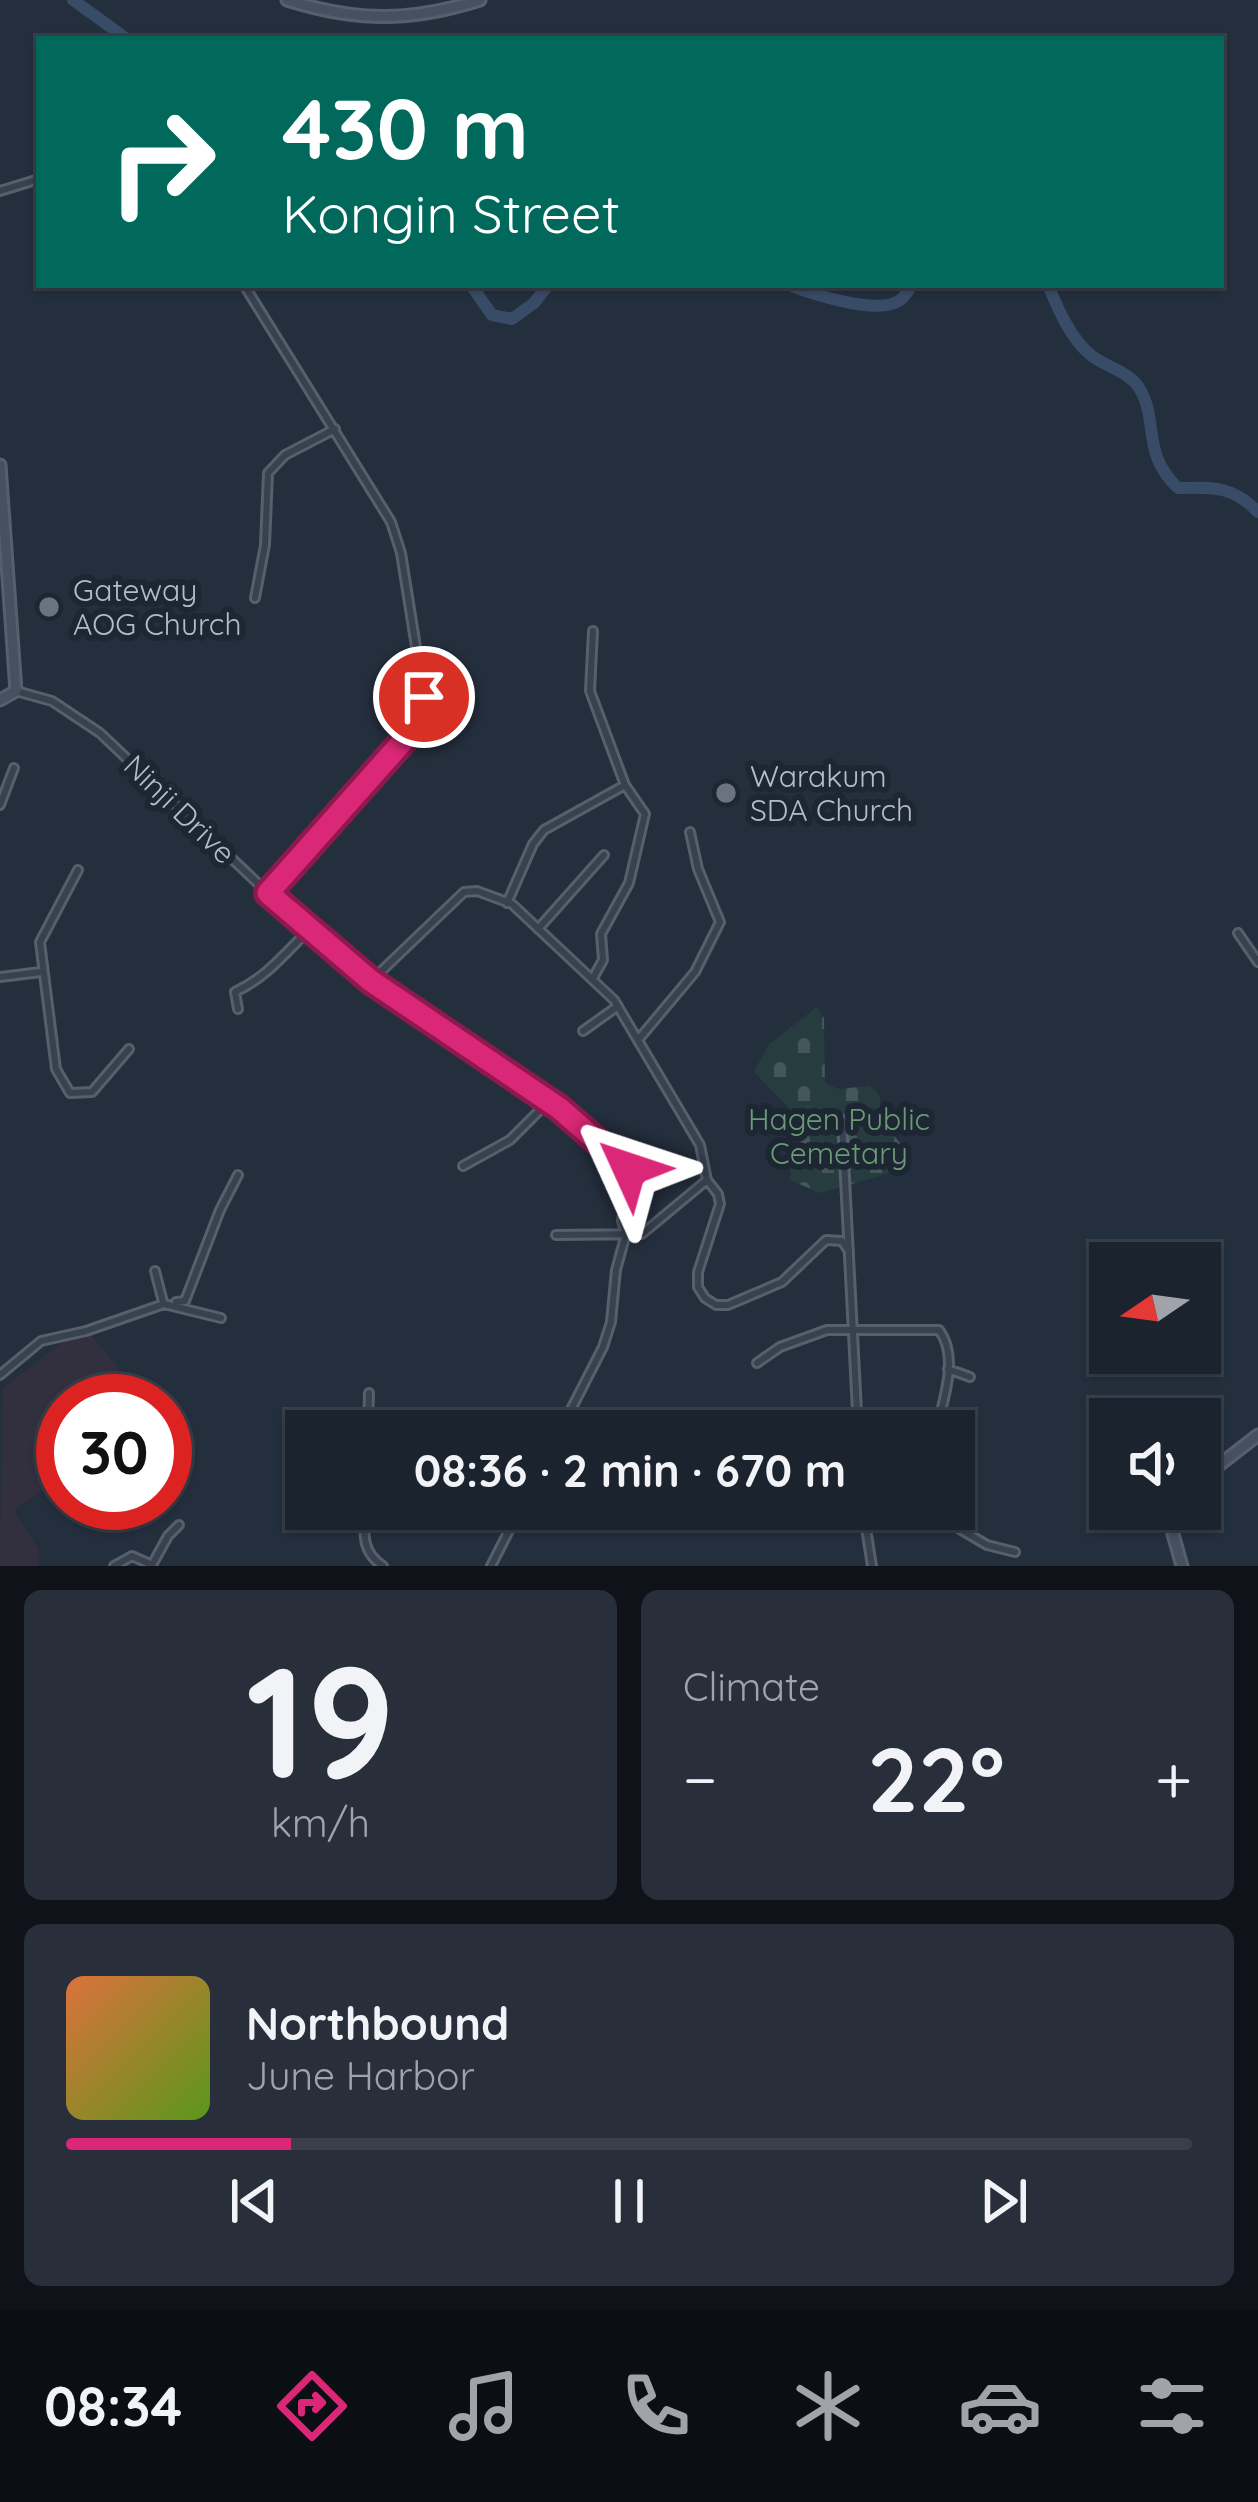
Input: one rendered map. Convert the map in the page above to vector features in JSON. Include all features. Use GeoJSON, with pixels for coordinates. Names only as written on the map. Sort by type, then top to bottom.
{"type":"FeatureCollection","features":[{"type":"Feature","properties":{"kind":"street"},"geometry":{"type":"LineString","coordinates":[[287,0],[368,19],[413,16],[480,0]]}},
{"type":"Feature","properties":{"kind":"street"},"geometry":{"type":"LineString","coordinates":[[0,191],[36,180]]}},
{"type":"Feature","properties":{"kind":"street"},"geometry":{"type":"LineString","coordinates":[[246,288],[397,536],[425,711],[268,893]]}},
{"type":"Feature","properties":{"kind":"street"},"geometry":{"type":"LineString","coordinates":[[255,598],[265,545],[268,473],[285,455],[335,429]]}},
{"type":"Feature","properties":{"kind":"street"},"geometry":{"type":"LineString","coordinates":[[0,465],[16,691],[0,700]]}},
{"type":"Feature","properties":{"kind":"street"},"geometry":{"type":"LineString","coordinates":[[592,631],[590,691],[625,785],[645,814],[629,883],[601,934],[603,960],[592,979]]}},
{"type":"Feature","properties":{"kind":"street"},"geometry":{"type":"LineString","coordinates":[[0,643],[14,646]]}},
{"type":"Feature","properties":{"kind":"street","name":"Ninji Drive"},"geometry":{"type":"LineString","coordinates":[[16,691],[52,701],[100,733],[268,893],[371,981],[549,1101],[629,1169],[622,1221],[626,1234],[603,1347],[571,1410]]}},
{"type":"Feature","properties":{"kind":"street"},"geometry":{"type":"LineString","coordinates":[[0,805],[14,768]]}},
{"type":"Feature","properties":{"kind":"street"},"geometry":{"type":"LineString","coordinates":[[507,903],[544,830],[625,785]]}},
{"type":"Feature","properties":{"kind":"street"},"geometry":{"type":"LineString","coordinates":[[638,1040],[695,972],[720,922],[698,869],[690,832]]}},
{"type":"Feature","properties":{"kind":"street"},"geometry":{"type":"LineString","coordinates":[[538,929],[604,856]]}},
{"type":"Feature","properties":{"kind":"street"},"geometry":{"type":"LineString","coordinates":[[78,871],[40,942],[56,1070],[70,1093],[92,1092],[129,1049]]}},
{"type":"Feature","properties":{"kind":"street"},"geometry":{"type":"LineString","coordinates":[[371,981],[455,897],[477,891],[507,903],[618,1006],[700,1145],[707,1180],[720,1204],[698,1271],[698,1287],[705,1298],[728,1306],[782,1282],[826,1240],[842,1241],[849,1251]]}},
{"type":"Feature","properties":{"kind":"street"},"geometry":{"type":"LineString","coordinates":[[238,1009],[235,992],[268,976],[273,965],[310,929]]}},
{"type":"Feature","properties":{"kind":"street"},"geometry":{"type":"LineString","coordinates":[[1238,934],[1258,962]]}},
{"type":"Feature","properties":{"kind":"street"},"geometry":{"type":"LineString","coordinates":[[0,976],[41,972]]}},
{"type":"Feature","properties":{"kind":"street"},"geometry":{"type":"LineString","coordinates":[[583,1031],[618,1006]]}},
{"type":"Feature","properties":{"kind":"street"},"geometry":{"type":"LineString","coordinates":[[463,1166],[510,1140],[549,1101]]}},
{"type":"Feature","properties":{"kind":"street"},"geometry":{"type":"LineString","coordinates":[[842,1120],[857,1410]]}},
{"type":"Feature","properties":{"kind":"street"},"geometry":{"type":"LineString","coordinates":[[0,1375],[41,1341],[185,1301],[238,1175]]}},
{"type":"Feature","properties":{"kind":"street"},"geometry":{"type":"LineString","coordinates":[[556,1235],[642,1234],[707,1180]]}},
{"type":"Feature","properties":{"kind":"street"},"geometry":{"type":"LineString","coordinates":[[155,1271],[164,1304]]}},
{"type":"Feature","properties":{"kind":"street"},"geometry":{"type":"LineString","coordinates":[[164,1304],[221,1318]]}},
{"type":"Feature","properties":{"kind":"street"},"geometry":{"type":"LineString","coordinates":[[758,1363],[809,1333],[939,1330],[948,1347],[940,1410]]}},
{"type":"Feature","properties":{"kind":"street"},"geometry":{"type":"LineString","coordinates":[[948,1369],[970,1377]]}},
{"type":"Feature","properties":{"kind":"street"},"geometry":{"type":"LineString","coordinates":[[369,1393],[369,1410]]}},
{"type":"Feature","properties":{"kind":"street"},"geometry":{"type":"LineString","coordinates":[[1221,1464],[1258,1436]]}},
{"type":"Feature","properties":{"kind":"street"},"geometry":{"type":"LineString","coordinates":[[114,1566],[131,1556],[152,1565],[174,1530]]}},
{"type":"Feature","properties":{"kind":"street"},"geometry":{"type":"LineString","coordinates":[[365,1530],[365,1547],[383,1566]]}},
{"type":"Feature","properties":{"kind":"street"},"geometry":{"type":"LineString","coordinates":[[490,1566],[509,1530]]}},
{"type":"Feature","properties":{"kind":"street"},"geometry":{"type":"LineString","coordinates":[[866,1530],[872,1566]]}},
{"type":"Feature","properties":{"kind":"street"},"geometry":{"type":"LineString","coordinates":[[962,1530],[987,1545],[1016,1552]]}},
{"type":"Feature","properties":{"kind":"street"},"geometry":{"type":"LineString","coordinates":[[1174,1530],[1182,1566]]}},
{"type":"Feature","properties":{"kind":"shaded area"},"geometry":{"type":"Polygon","coordinates":[[[90,1334],[120,1374],[36,1374],[36,1495],[14,1510],[38,1549],[39,1566],[0,1566],[2,1389],[67,1339],[90,1334]]]}},
{"type":"Feature","properties":{"kind":"green space","name":"Hagen Public Cemetary"},"geometry":{"type":"Polygon","coordinates":[[[817,1007],[824,1018],[825,1083],[838,1089],[869,1086],[878,1093],[888,1127],[909,1156],[905,1166],[894,1172],[820,1193],[790,1180],[792,1111],[754,1072],[769,1044],[817,1007]]]}},
{"type":"Feature","properties":{"kind":"waterway"},"geometry":{"type":"LineString","coordinates":[[73,0],[123,36]]}},
{"type":"Feature","properties":{"kind":"waterway"},"geometry":{"type":"LineString","coordinates":[[473,288],[492,315],[512,319],[546,288]]}},
{"type":"Feature","properties":{"kind":"waterway"},"geometry":{"type":"LineString","coordinates":[[798,288],[877,306],[900,300],[910,288]]}},
{"type":"Feature","properties":{"kind":"waterway"},"geometry":{"type":"LineString","coordinates":[[1049,288],[1084,349],[1138,386],[1159,462],[1178,488],[1222,490],[1258,512]]}},
{"type":"Feature","properties":{"kind":"place","name":"Gateway AOG Church"},"geometry":{"type":"Point","coordinates":[49,607]}},
{"type":"Feature","properties":{"kind":"place","name":"Warakum SDA Church"},"geometry":{"type":"Point","coordinates":[726,793]}},
{"type":"Feature","properties":{"kind":"route"},"geometry":{"type":"LineString","coordinates":[[424,697],[420,722],[268,893],[371,981],[559,1108],[629,1169]]}}]}
